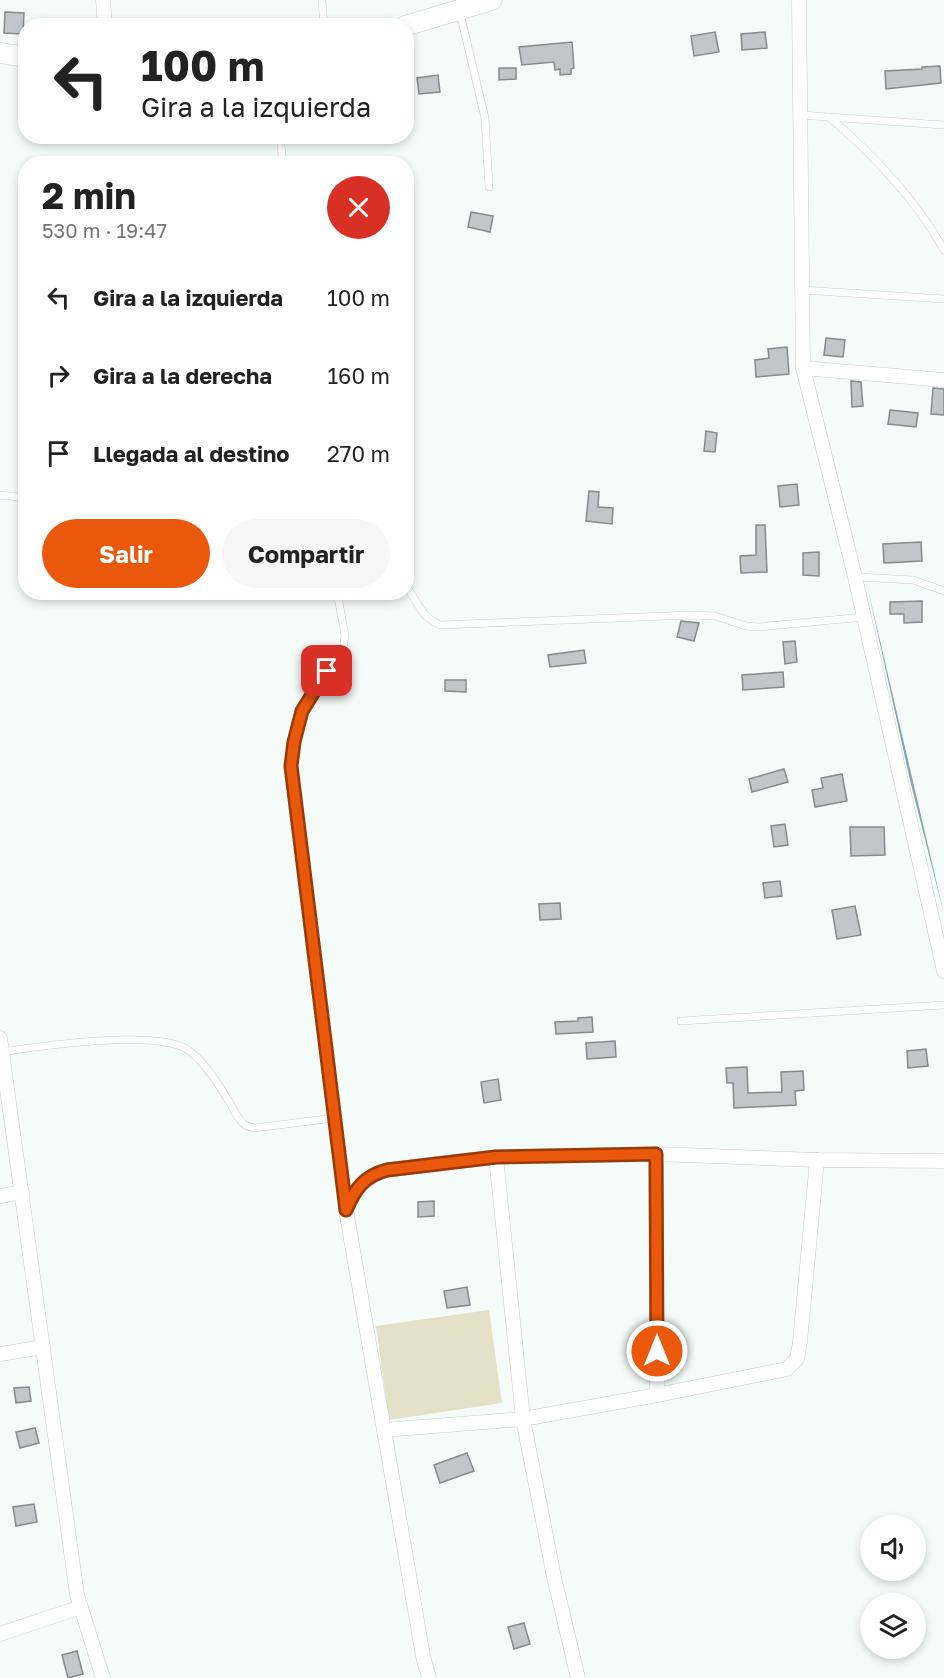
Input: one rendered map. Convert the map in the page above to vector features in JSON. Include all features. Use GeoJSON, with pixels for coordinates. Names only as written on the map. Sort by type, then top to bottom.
{"type":"FeatureCollection","features":[{"type":"Feature","properties":{"kind":"street"},"geometry":{"type":"LineString","coordinates":[[103,0],[104,18]]}},
{"type":"Feature","properties":{"kind":"street"},"geometry":{"type":"LineString","coordinates":[[414,23],[492,0]]}},
{"type":"Feature","properties":{"kind":"street"},"geometry":{"type":"LineString","coordinates":[[799,0],[803,368],[855,578],[944,971]]}},
{"type":"Feature","properties":{"kind":"street"},"geometry":{"type":"LineString","coordinates":[[0,53],[18,56]]}},
{"type":"Feature","properties":{"kind":"street"},"geometry":{"type":"LineString","coordinates":[[803,368],[944,380]]}},
{"type":"Feature","properties":{"kind":"street"},"geometry":{"type":"LineString","coordinates":[[1,1045],[77,1595],[103,1678]]}},
{"type":"Feature","properties":{"kind":"street"},"geometry":{"type":"LineString","coordinates":[[656,1154],[657,1395]]}},
{"type":"Feature","properties":{"kind":"street"},"geometry":{"type":"LineString","coordinates":[[429,1678],[423,1656],[346,1210],[352,1196],[372,1174],[397,1168],[496,1157],[656,1154],[817,1160],[944,1161]]}},
{"type":"Feature","properties":{"kind":"street"},"geometry":{"type":"LineString","coordinates":[[496,1157],[523,1419],[543,1525],[578,1678]]}},
{"type":"Feature","properties":{"kind":"street"},"geometry":{"type":"LineString","coordinates":[[384,1430],[523,1419],[787,1369],[797,1359],[817,1160]]}},
{"type":"Feature","properties":{"kind":"street"},"geometry":{"type":"LineString","coordinates":[[0,1196],[22,1192]]}},
{"type":"Feature","properties":{"kind":"street"},"geometry":{"type":"LineString","coordinates":[[0,1354],[43,1347]]}},
{"type":"Feature","properties":{"kind":"street"},"geometry":{"type":"LineString","coordinates":[[0,1634],[81,1607]]}},
{"type":"Feature","properties":{"kind":"lane"},"geometry":{"type":"LineString","coordinates":[[322,0],[323,18]]}},
{"type":"Feature","properties":{"kind":"lane"},"geometry":{"type":"LineString","coordinates":[[460,10],[484,118],[489,187]]}},
{"type":"Feature","properties":{"kind":"lane"},"geometry":{"type":"LineString","coordinates":[[799,115],[944,125]]}},
{"type":"Feature","properties":{"kind":"lane"},"geometry":{"type":"LineString","coordinates":[[829,117],[894,180],[926,220],[944,250]]}},
{"type":"Feature","properties":{"kind":"lane"},"geometry":{"type":"LineString","coordinates":[[802,290],[944,298]]}},
{"type":"Feature","properties":{"kind":"lane"},"geometry":{"type":"LineString","coordinates":[[0,495],[18,497]]}},
{"type":"Feature","properties":{"kind":"lane"},"geometry":{"type":"LineString","coordinates":[[855,578],[913,580],[944,591]]}},
{"type":"Feature","properties":{"kind":"lane"},"geometry":{"type":"LineString","coordinates":[[338,600],[345,635],[343,651],[327,671],[302,711],[291,766],[346,1210]]}},
{"type":"Feature","properties":{"kind":"lane"},"geometry":{"type":"LineString","coordinates":[[413,600],[427,619],[440,625],[692,615],[715,616],[746,626],[758,627],[864,617]]}},
{"type":"Feature","properties":{"kind":"lane"},"geometry":{"type":"LineString","coordinates":[[681,1021],[944,1005]]}},
{"type":"Feature","properties":{"kind":"lane"},"geometry":{"type":"LineString","coordinates":[[1,1045],[158,1040],[187,1049],[197,1058],[228,1098],[238,1118],[248,1127],[334,1118]]}},
{"type":"Feature","properties":{"kind":"green space"},"geometry":{"type":"Polygon","coordinates":[[[489,1310],[502,1403],[389,1420],[376,1326],[489,1310]]]}},
{"type":"Feature","properties":{"kind":"water"},"geometry":{"type":"Polygon","coordinates":[[[867,585],[944,914],[910,780],[867,585]]]}},
{"type":"Feature","properties":{"kind":"building"},"geometry":{"type":"Polygon","coordinates":[[[5,12],[24,13],[24,18],[18,18],[18,34],[4,33],[5,12]]]}},
{"type":"Feature","properties":{"kind":"building"},"geometry":{"type":"Polygon","coordinates":[[[715,32],[719,52],[694,56],[691,36],[715,32]]]}},
{"type":"Feature","properties":{"kind":"building"},"geometry":{"type":"Polygon","coordinates":[[[765,32],[767,48],[742,50],[741,34],[765,32]]]}},
{"type":"Feature","properties":{"kind":"building"},"geometry":{"type":"Polygon","coordinates":[[[572,42],[574,68],[571,69],[571,74],[560,75],[560,69],[555,70],[554,62],[522,65],[519,47],[572,42]]]}},
{"type":"Feature","properties":{"kind":"building"},"geometry":{"type":"Polygon","coordinates":[[[940,66],[941,83],[886,89],[885,71],[940,66]]]}},
{"type":"Feature","properties":{"kind":"building"},"geometry":{"type":"Polygon","coordinates":[[[499,68],[516,68],[516,79],[499,80],[499,68]]]}},
{"type":"Feature","properties":{"kind":"building"},"geometry":{"type":"Polygon","coordinates":[[[438,75],[440,92],[419,94],[417,78],[438,75]]]}},
{"type":"Feature","properties":{"kind":"building"},"geometry":{"type":"Polygon","coordinates":[[[471,212],[493,216],[490,232],[468,227],[471,212]]]}},
{"type":"Feature","properties":{"kind":"building"},"geometry":{"type":"Polygon","coordinates":[[[826,338],[845,340],[843,357],[824,355],[826,338]]]}},
{"type":"Feature","properties":{"kind":"building"},"geometry":{"type":"Polygon","coordinates":[[[787,347],[789,374],[756,377],[755,360],[769,358],[768,349],[787,347]]]}},
{"type":"Feature","properties":{"kind":"building"},"geometry":{"type":"Polygon","coordinates":[[[851,381],[861,382],[863,406],[852,407],[851,381]]]}},
{"type":"Feature","properties":{"kind":"building"},"geometry":{"type":"Polygon","coordinates":[[[933,388],[944,389],[944,415],[931,414],[933,388]]]}},
{"type":"Feature","properties":{"kind":"building"},"geometry":{"type":"Polygon","coordinates":[[[890,410],[918,413],[916,427],[888,424],[890,410]]]}},
{"type":"Feature","properties":{"kind":"building"},"geometry":{"type":"Polygon","coordinates":[[[706,431],[717,433],[715,452],[704,451],[706,431]]]}},
{"type":"Feature","properties":{"kind":"building"},"geometry":{"type":"Polygon","coordinates":[[[797,484],[799,505],[780,507],[778,486],[797,484]]]}},
{"type":"Feature","properties":{"kind":"building"},"geometry":{"type":"Polygon","coordinates":[[[589,491],[599,492],[598,507],[613,508],[612,524],[586,521],[589,491]]]}},
{"type":"Feature","properties":{"kind":"building"},"geometry":{"type":"Polygon","coordinates":[[[756,525],[765,525],[767,572],[741,573],[740,556],[756,555],[756,525]]]}},
{"type":"Feature","properties":{"kind":"building"},"geometry":{"type":"Polygon","coordinates":[[[921,542],[922,561],[884,563],[883,544],[921,542]]]}},
{"type":"Feature","properties":{"kind":"building"},"geometry":{"type":"Polygon","coordinates":[[[819,552],[819,576],[803,575],[803,553],[819,552]]]}},
{"type":"Feature","properties":{"kind":"building"},"geometry":{"type":"Polygon","coordinates":[[[922,601],[922,622],[904,623],[904,614],[890,614],[890,602],[922,601]]]}},
{"type":"Feature","properties":{"kind":"building"},"geometry":{"type":"Polygon","coordinates":[[[681,621],[699,623],[694,641],[677,637],[681,621]]]}},
{"type":"Feature","properties":{"kind":"building"},"geometry":{"type":"Polygon","coordinates":[[[795,641],[797,662],[785,664],[783,642],[795,641]]]}},
{"type":"Feature","properties":{"kind":"building"},"geometry":{"type":"Polygon","coordinates":[[[584,650],[586,663],[550,667],[548,655],[584,650]]]}},
{"type":"Feature","properties":{"kind":"building"},"geometry":{"type":"Polygon","coordinates":[[[783,672],[784,687],[743,690],[742,675],[783,672]]]}},
{"type":"Feature","properties":{"kind":"building"},"geometry":{"type":"Polygon","coordinates":[[[445,680],[466,680],[466,692],[445,691],[445,680]]]}},
{"type":"Feature","properties":{"kind":"building"},"geometry":{"type":"Polygon","coordinates":[[[784,769],[788,782],[752,792],[749,779],[784,769]]]}},
{"type":"Feature","properties":{"kind":"building"},"geometry":{"type":"Polygon","coordinates":[[[842,774],[847,801],[815,807],[812,790],[823,788],[821,778],[842,774]]]}},
{"type":"Feature","properties":{"kind":"building"},"geometry":{"type":"Polygon","coordinates":[[[785,824],[788,845],[774,847],[771,826],[785,824]]]}},
{"type":"Feature","properties":{"kind":"building"},"geometry":{"type":"Polygon","coordinates":[[[850,827],[884,827],[885,855],[851,856],[850,827]]]}},
{"type":"Feature","properties":{"kind":"building"},"geometry":{"type":"Polygon","coordinates":[[[780,881],[782,896],[765,898],[763,883],[780,881]]]}},
{"type":"Feature","properties":{"kind":"building"},"geometry":{"type":"Polygon","coordinates":[[[560,903],[561,919],[540,920],[539,904],[560,903]]]}},
{"type":"Feature","properties":{"kind":"building"},"geometry":{"type":"Polygon","coordinates":[[[855,906],[861,935],[837,939],[832,910],[855,906]]]}},
{"type":"Feature","properties":{"kind":"building"},"geometry":{"type":"Polygon","coordinates":[[[592,1017],[593,1032],[556,1034],[555,1022],[578,1021],[578,1018],[592,1017]]]}},
{"type":"Feature","properties":{"kind":"building"},"geometry":{"type":"Polygon","coordinates":[[[615,1041],[616,1057],[587,1059],[586,1043],[615,1041]]]}},
{"type":"Feature","properties":{"kind":"building"},"geometry":{"type":"Polygon","coordinates":[[[926,1049],[928,1066],[908,1068],[907,1051],[926,1049]]]}},
{"type":"Feature","properties":{"kind":"building"},"geometry":{"type":"Polygon","coordinates":[[[747,1067],[748,1093],[782,1092],[781,1072],[803,1071],[804,1090],[795,1091],[796,1105],[734,1108],[733,1083],[727,1083],[726,1068],[747,1067]]]}},
{"type":"Feature","properties":{"kind":"building"},"geometry":{"type":"Polygon","coordinates":[[[498,1079],[501,1100],[484,1103],[481,1082],[498,1079]]]}},
{"type":"Feature","properties":{"kind":"building"},"geometry":{"type":"Polygon","coordinates":[[[434,1201],[434,1216],[418,1217],[418,1202],[434,1201]]]}},
{"type":"Feature","properties":{"kind":"building"},"geometry":{"type":"Polygon","coordinates":[[[467,1287],[470,1305],[447,1308],[444,1291],[467,1287]]]}},
{"type":"Feature","properties":{"kind":"building"},"geometry":{"type":"Polygon","coordinates":[[[29,1387],[31,1401],[16,1403],[14,1388],[29,1387]]]}},
{"type":"Feature","properties":{"kind":"building"},"geometry":{"type":"Polygon","coordinates":[[[35,1428],[39,1443],[20,1448],[16,1432],[35,1428]]]}},
{"type":"Feature","properties":{"kind":"building"},"geometry":{"type":"Polygon","coordinates":[[[467,1453],[474,1471],[440,1483],[434,1465],[467,1453]]]}},
{"type":"Feature","properties":{"kind":"building"},"geometry":{"type":"Polygon","coordinates":[[[34,1504],[37,1522],[16,1526],[13,1507],[34,1504]]]}},
{"type":"Feature","properties":{"kind":"building"},"geometry":{"type":"Polygon","coordinates":[[[524,1623],[530,1644],[514,1649],[508,1627],[524,1623]]]}},
{"type":"Feature","properties":{"kind":"building"},"geometry":{"type":"Polygon","coordinates":[[[77,1651],[83,1674],[68,1678],[62,1655],[77,1651]]]}},
{"type":"Feature","properties":{"kind":"route"},"geometry":{"type":"LineString","coordinates":[[327,671],[302,711],[291,766],[346,1210],[352,1196],[372,1174],[387,1170],[496,1157],[656,1154],[657,1351]]}}]}
